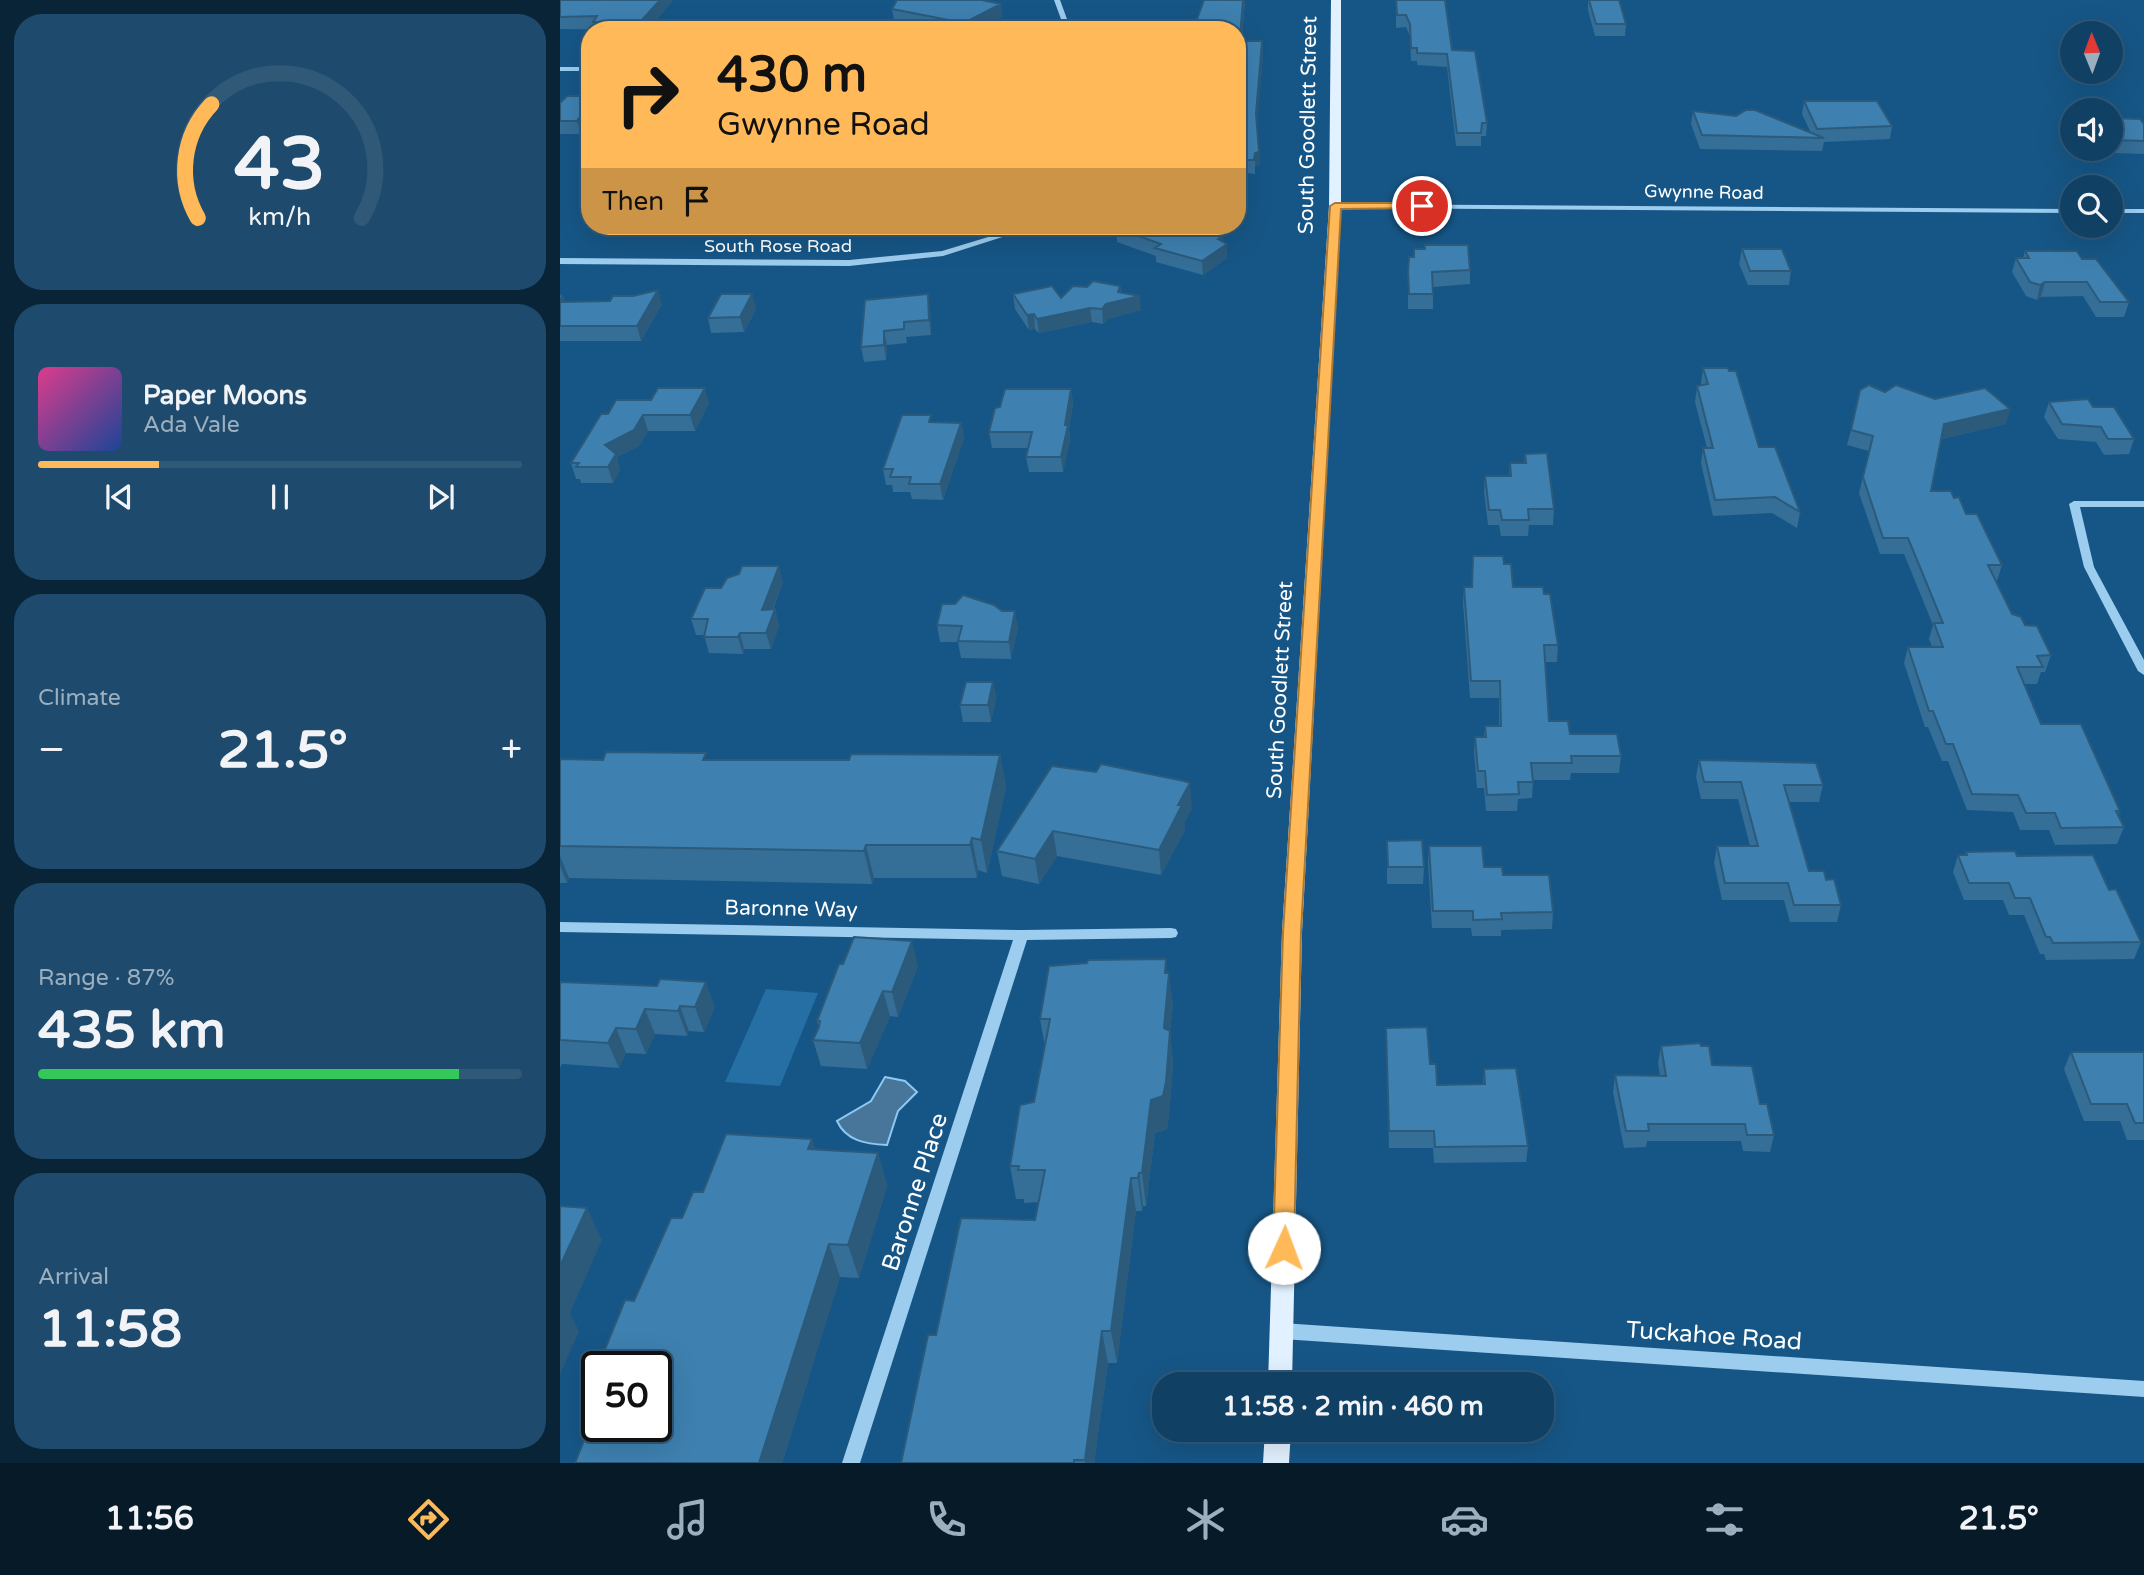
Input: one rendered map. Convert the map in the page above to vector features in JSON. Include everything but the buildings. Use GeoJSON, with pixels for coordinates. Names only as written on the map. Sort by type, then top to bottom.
{"type":"FeatureCollection","features":[{"type":"Feature","properties":{"kind":"main road","name":"South Goodlett Street"},"geometry":{"type":"LineString","coordinates":[[1280,1372],[1292,932],[1335,206],[1336,0]]}},
{"type":"Feature","properties":{"kind":"main road"},"geometry":{"type":"LineString","coordinates":[[1276,1463],[1277,1442]]}},
{"type":"Feature","properties":{"kind":"street"},"geometry":{"type":"LineString","coordinates":[[1057,0],[1064,21]]}},
{"type":"Feature","properties":{"kind":"street"},"geometry":{"type":"LineString","coordinates":[[560,69],[581,69]]}},
{"type":"Feature","properties":{"kind":"street","name":"Gwynne Road"},"geometry":{"type":"LineString","coordinates":[[1335,206],[2060,211]]}},
{"type":"Feature","properties":{"kind":"street"},"geometry":{"type":"LineString","coordinates":[[2123,211],[2144,211]]}},
{"type":"Feature","properties":{"kind":"street","name":"South Rose Road"},"geometry":{"type":"LineString","coordinates":[[560,261],[849,263],[943,253],[1002,235]]}},
{"type":"Feature","properties":{"kind":"street"},"geometry":{"type":"LineString","coordinates":[[2144,504],[2074,504],[2089,567],[2144,671]]}},
{"type":"Feature","properties":{"kind":"street","name":"Baronne Way"},"geometry":{"type":"LineString","coordinates":[[560,927],[1022,935],[1171,933]]}},
{"type":"Feature","properties":{"kind":"street","name":"Baronne Place"},"geometry":{"type":"LineString","coordinates":[[851,1463],[1022,935]]}},
{"type":"Feature","properties":{"kind":"street","name":"Tuckahoe Road"},"geometry":{"type":"LineString","coordinates":[[1282,1331],[2144,1389]]}},
{"type":"Feature","properties":{"kind":"shaded area"},"geometry":{"type":"Polygon","coordinates":[[[766,989],[818,993],[780,1086],[725,1082],[766,989]]]}},
{"type":"Feature","properties":{"kind":"shaded area"},"geometry":{"type":"Polygon","coordinates":[[[885,1077],[905,1081],[917,1092],[898,1111],[887,1145],[851,1137],[837,1121],[871,1101],[885,1077]]]}},
{"type":"Feature","properties":{"kind":"route"},"geometry":{"type":"LineString","coordinates":[[1284,1248],[1292,932],[1335,206],[1422,206]]}}]}
